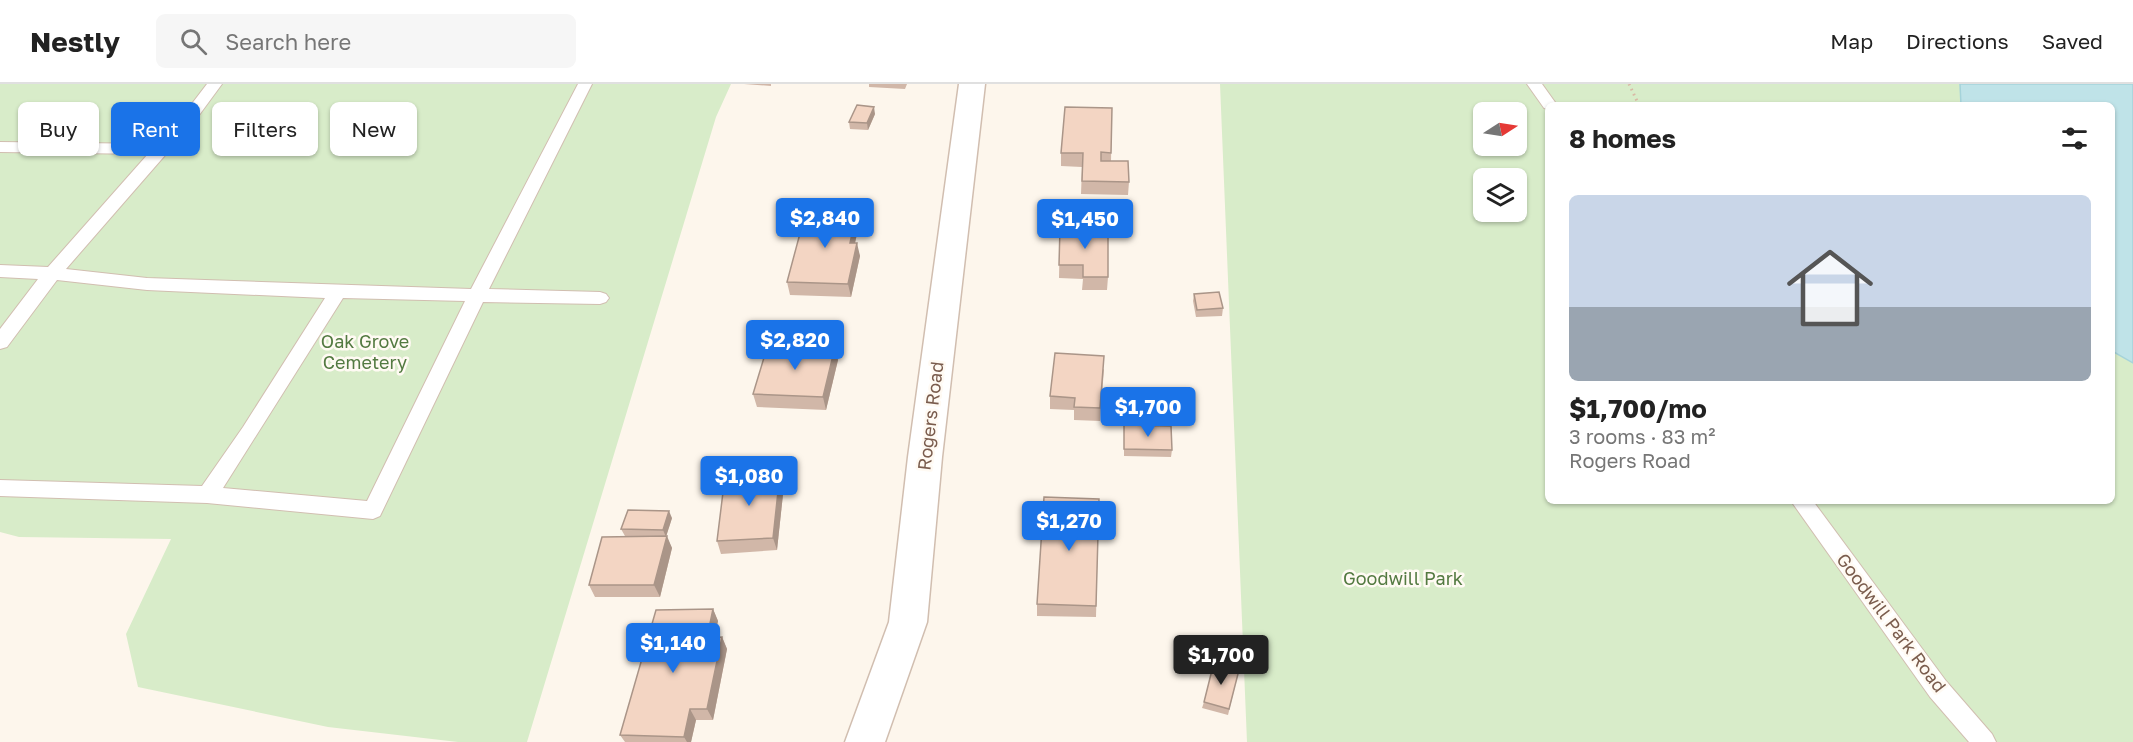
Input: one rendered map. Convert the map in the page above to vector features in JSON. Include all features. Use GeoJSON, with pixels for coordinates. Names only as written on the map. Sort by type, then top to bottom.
{"type":"FeatureCollection","features":[{"type":"Feature","properties":{"kind":"street","name":"Rogers Road"},"geometry":{"type":"LineString","coordinates":[[865,742],[908,622],[927,446],[972,84]]}},
{"type":"Feature","properties":{"kind":"lane"},"geometry":{"type":"LineString","coordinates":[[200,104],[215,84]]}},
{"type":"Feature","properties":{"kind":"lane"},"geometry":{"type":"LineString","coordinates":[[0,488],[207,495],[373,510],[476,297],[585,84]]}},
{"type":"Feature","properties":{"kind":"lane"},"geometry":{"type":"LineString","coordinates":[[1534,84],[1547,102]]}},
{"type":"Feature","properties":{"kind":"lane"},"geometry":{"type":"LineString","coordinates":[[0,147],[111,148]]}},
{"type":"Feature","properties":{"kind":"lane"},"geometry":{"type":"LineString","coordinates":[[0,342],[52,273],[153,156]]}},
{"type":"Feature","properties":{"kind":"lane"},"geometry":{"type":"LineString","coordinates":[[0,271],[52,273],[147,284],[476,297],[600,298]]}},
{"type":"Feature","properties":{"kind":"lane"},"geometry":{"type":"LineString","coordinates":[[207,495],[250,432],[338,292]]}},
{"type":"Feature","properties":{"kind":"lane","name":"Goodwill Park Road"},"geometry":{"type":"LineString","coordinates":[[1803,504],[1938,689],[1984,742]]}},
{"type":"Feature","properties":{"kind":"path"},"geometry":{"type":"LineString","coordinates":[[1629,84],[1638,102]]}},
{"type":"Feature","properties":{"kind":"green space","name":"Oak Grove Cemetery"},"geometry":{"type":"Polygon","coordinates":[[[0,84],[731,84],[716,117],[527,742],[458,742],[328,727],[138,687],[126,634],[171,539],[19,537],[0,532],[0,84]]]}},
{"type":"Feature","properties":{"kind":"green space","name":"Goodwill Park"},"geometry":{"type":"Polygon","coordinates":[[[1220,84],[2133,84],[2133,742],[1247,742],[1220,84]]]}},
{"type":"Feature","properties":{"kind":"water"},"geometry":{"type":"Polygon","coordinates":[[[1960,84],[2133,84],[2133,363],[2115,353],[2115,102],[1961,102],[1960,84]]]}},
{"type":"Feature","properties":{"kind":"building"},"geometry":{"type":"Polygon","coordinates":[[[857,105],[874,107],[867,123],[849,122],[857,105]]]}},
{"type":"Feature","properties":{"kind":"building"},"geometry":{"type":"Polygon","coordinates":[[[1065,107],[1112,108],[1111,153],[1101,152],[1101,161],[1128,161],[1129,182],[1082,181],[1083,153],[1061,153],[1065,107]]]}},
{"type":"Feature","properties":{"kind":"building"},"geometry":{"type":"Polygon","coordinates":[[[806,211],[857,212],[850,243],[857,243],[848,284],[787,282],[806,211]]]}},
{"type":"Feature","properties":{"kind":"building"},"geometry":{"type":"Polygon","coordinates":[[[1060,228],[1108,229],[1108,277],[1083,277],[1083,265],[1059,265],[1060,228]]]}},
{"type":"Feature","properties":{"kind":"building"},"geometry":{"type":"Polygon","coordinates":[[[1219,292],[1223,308],[1197,310],[1194,294],[1219,292]]]}},
{"type":"Feature","properties":{"kind":"building"},"geometry":{"type":"Polygon","coordinates":[[[777,344],[835,347],[823,397],[753,394],[766,351],[774,352],[777,344]]]}},
{"type":"Feature","properties":{"kind":"building"},"geometry":{"type":"Polygon","coordinates":[[[1055,353],[1104,356],[1100,408],[1074,407],[1075,398],[1050,396],[1055,353]]]}},
{"type":"Feature","properties":{"kind":"building"},"geometry":{"type":"Polygon","coordinates":[[[1124,425],[1171,426],[1172,450],[1124,449],[1124,425]]]}},
{"type":"Feature","properties":{"kind":"building"},"geometry":{"type":"Polygon","coordinates":[[[780,473],[773,538],[717,541],[725,476],[780,473]]]}},
{"type":"Feature","properties":{"kind":"building"},"geometry":{"type":"Polygon","coordinates":[[[1044,497],[1099,499],[1096,606],[1037,604],[1044,497]]]}},
{"type":"Feature","properties":{"kind":"building"},"geometry":{"type":"Polygon","coordinates":[[[628,510],[669,511],[663,530],[621,529],[628,510]]]}},
{"type":"Feature","properties":{"kind":"building"},"geometry":{"type":"Polygon","coordinates":[[[667,536],[654,585],[589,585],[602,537],[667,536]]]}},
{"type":"Feature","properties":{"kind":"building"},"geometry":{"type":"Polygon","coordinates":[[[713,609],[707,638],[722,637],[707,709],[690,709],[684,737],[620,735],[656,610],[713,609]]]}},
{"type":"Feature","properties":{"kind":"building"},"geometry":{"type":"Polygon","coordinates":[[[1214,662],[1239,670],[1229,709],[1204,702],[1214,662]]]}}]}
